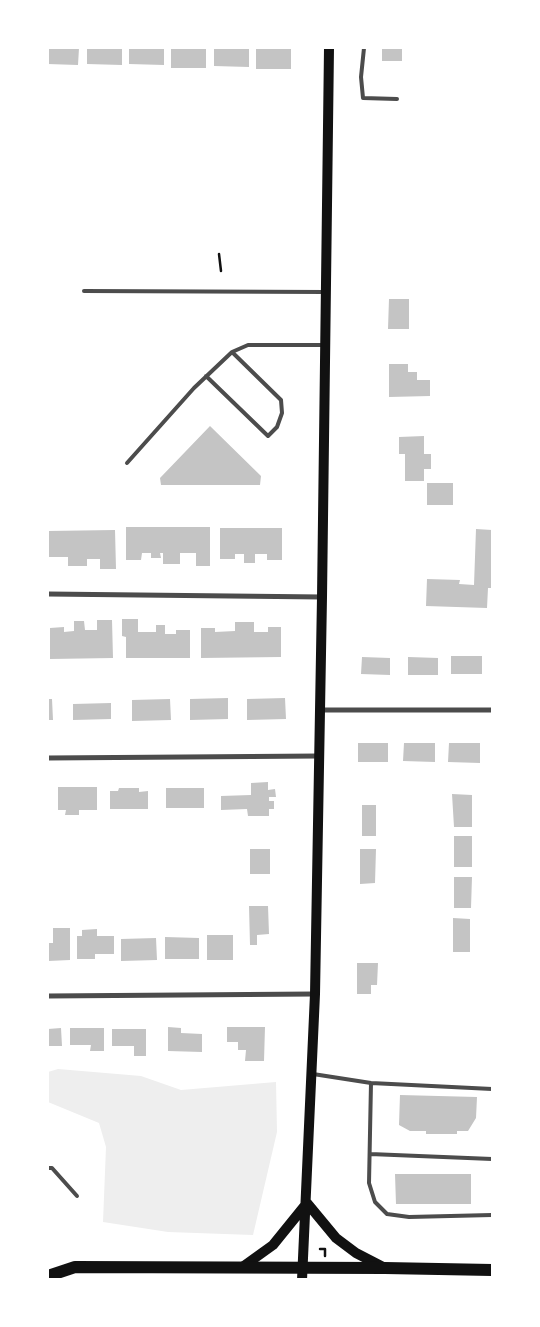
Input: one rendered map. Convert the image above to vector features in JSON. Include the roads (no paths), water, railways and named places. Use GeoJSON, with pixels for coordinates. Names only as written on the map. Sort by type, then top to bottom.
{"type":"FeatureCollection","features":[{"type":"Feature","properties":{"kind":"main road"},"geometry":{"type":"LineString","coordinates":[[303,1274],[315,994],[329,48]]}},
{"type":"Feature","properties":{"kind":"main road"},"geometry":{"type":"LineString","coordinates":[[307,1203],[336,1238],[356,1253],[385,1268]]}},
{"type":"Feature","properties":{"kind":"main road"},"geometry":{"type":"LineString","coordinates":[[241,1268],[273,1245],[307,1203]]}},
{"type":"Feature","properties":{"kind":"main road"},"geometry":{"type":"LineString","coordinates":[[48,1276],[75,1267],[241,1268],[303,1274],[385,1268],[492,1270]]}},
{"type":"Feature","properties":{"kind":"main road"},"geometry":{"type":"LineString","coordinates":[[48,1276],[54,1280]]}},
{"type":"Feature","properties":{"kind":"street"},"geometry":{"type":"LineString","coordinates":[[48,594],[322,598]]}},
{"type":"Feature","properties":{"kind":"street"},"geometry":{"type":"LineString","coordinates":[[320,710],[492,710]]}},
{"type":"Feature","properties":{"kind":"street"},"geometry":{"type":"LineString","coordinates":[[48,758],[319,756]]}},
{"type":"Feature","properties":{"kind":"street"},"geometry":{"type":"LineString","coordinates":[[48,996],[315,994]]}},
{"type":"Feature","properties":{"kind":"lane"},"geometry":{"type":"LineString","coordinates":[[364,48],[361,76],[364,98],[397,99]]}},
{"type":"Feature","properties":{"kind":"lane"},"geometry":{"type":"LineString","coordinates":[[84,291],[326,292]]}},
{"type":"Feature","properties":{"kind":"lane"},"geometry":{"type":"LineString","coordinates":[[127,463],[206,376],[232,352],[248,345],[325,345]]}},
{"type":"Feature","properties":{"kind":"lane"},"geometry":{"type":"LineString","coordinates":[[206,376],[268,436],[277,428],[282,412],[282,400],[232,352]]}},
{"type":"Feature","properties":{"kind":"lane"},"geometry":{"type":"LineString","coordinates":[[312,1074],[371,1083],[492,1089]]}},
{"type":"Feature","properties":{"kind":"lane"},"geometry":{"type":"LineString","coordinates":[[371,1083],[369,1183],[375,1202],[387,1214],[409,1217],[492,1215]]}},
{"type":"Feature","properties":{"kind":"lane"},"geometry":{"type":"LineString","coordinates":[[370,1154],[492,1159]]}},
{"type":"Feature","properties":{"kind":"lane"},"geometry":{"type":"LineString","coordinates":[[48,1168],[52,1168],[77,1196]]}}]}
